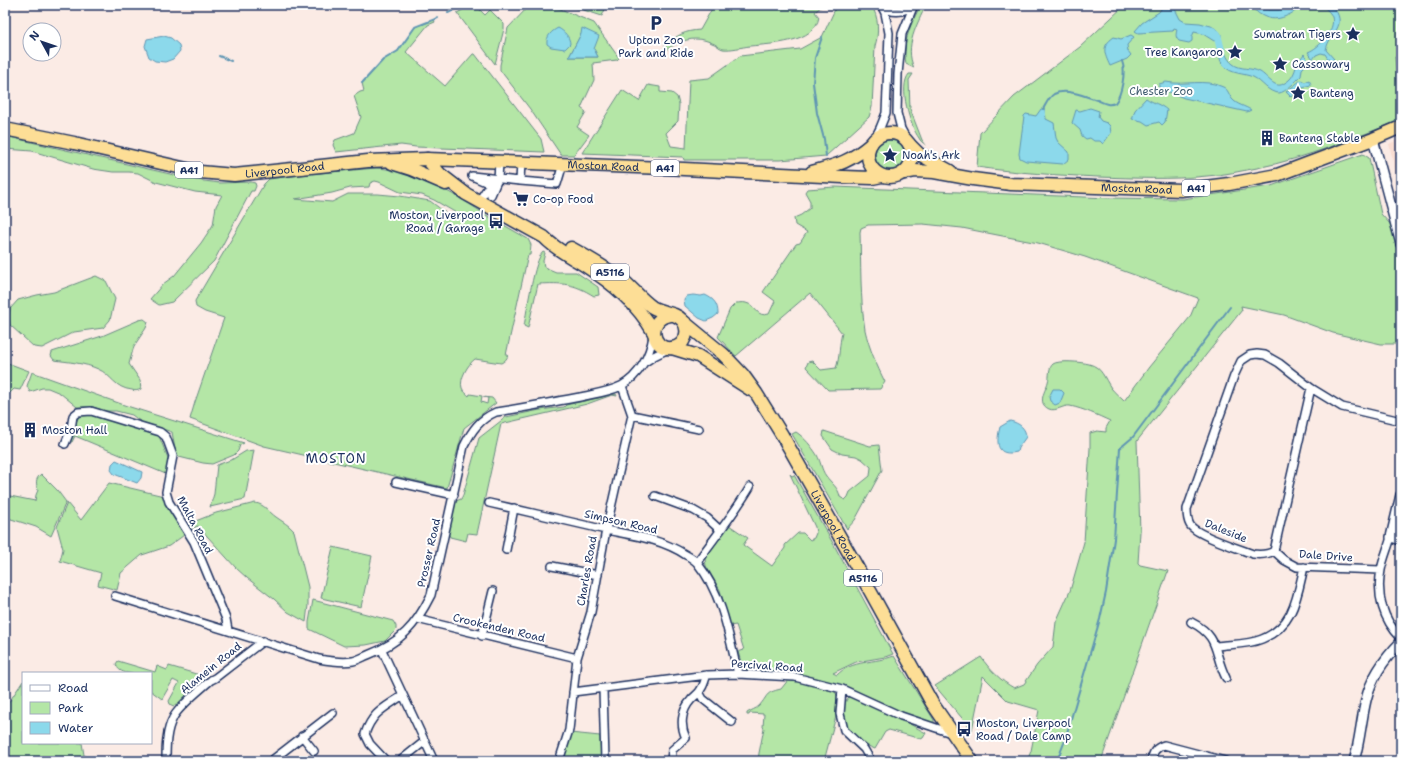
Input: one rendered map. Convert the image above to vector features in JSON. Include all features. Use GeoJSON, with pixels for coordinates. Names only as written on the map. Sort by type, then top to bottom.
{"type":"FeatureCollection","features":[{"type":"Feature","properties":{"kind":"highway","name":"Moston Road"},"geometry":{"type":"LineString","coordinates":[[904,173],[925,171],[987,182],[1011,184],[1180,190],[1229,184],[1277,175],[1374,139],[1401,127]]}},
{"type":"Feature","properties":{"kind":"highway","name":"Liverpool Road"},"geometry":{"type":"LineString","coordinates":[[5,129],[200,172],[234,175],[376,160],[427,159]]}},
{"type":"Feature","properties":{"kind":"highway"},"geometry":{"type":"LineString","coordinates":[[892,133],[900,135],[908,142],[912,153],[912,160],[909,168],[904,173],[893,177],[882,176],[877,173],[870,164],[868,153],[873,142],[880,136],[892,133]]}},
{"type":"Feature","properties":{"kind":"highway","name":"Moston Road"},"geometry":{"type":"LineString","coordinates":[[803,175],[842,164],[862,152],[873,142]]}},
{"type":"Feature","properties":{"kind":"highway","name":"Moston Road"},"geometry":{"type":"LineString","coordinates":[[908,142],[919,154],[960,176]]}},
{"type":"Feature","properties":{"kind":"highway","name":"Moston Road"},"geometry":{"type":"LineString","coordinates":[[427,159],[872,178],[882,176]]}},
{"type":"Feature","properties":{"kind":"highway","name":"A5116"},"geometry":{"type":"LineString","coordinates":[[427,159],[440,174],[466,194],[544,237],[556,240],[596,262],[624,282],[651,306],[680,318],[684,322]]}},
{"type":"Feature","properties":{"kind":"highway"},"geometry":{"type":"LineString","coordinates":[[376,160],[411,169],[466,194]]}},
{"type":"Feature","properties":{"kind":"highway","name":"A5116"},"geometry":{"type":"LineString","coordinates":[[544,237],[553,247],[591,270],[624,295],[643,316],[658,342],[666,347],[672,348]]}},
{"type":"Feature","properties":{"kind":"highway"},"geometry":{"type":"LineString","coordinates":[[654,333],[654,327],[661,318],[671,315]]}},
{"type":"Feature","properties":{"kind":"highway"},"geometry":{"type":"LineString","coordinates":[[672,348],[682,343],[686,338],[686,327],[684,322]]}},
{"type":"Feature","properties":{"kind":"highway","name":"Liverpool Road"},"geometry":{"type":"LineString","coordinates":[[684,322],[723,354],[743,375],[756,393],[854,560],[932,703],[972,761]]}},
{"type":"Feature","properties":{"kind":"highway","name":"Liverpool Road"},"geometry":{"type":"LineString","coordinates":[[672,348],[698,356],[756,393]]}},
{"type":"Feature","properties":{"kind":"street"},"geometry":{"type":"LineString","coordinates":[[881,5],[895,12],[904,11],[913,5]]}},
{"type":"Feature","properties":{"kind":"street"},"geometry":{"type":"LineString","coordinates":[[873,142],[886,113],[889,33],[886,18],[881,5]]}},
{"type":"Feature","properties":{"kind":"street"},"geometry":{"type":"LineString","coordinates":[[908,142],[901,129],[897,113],[898,74],[902,34],[913,5]]}},
{"type":"Feature","properties":{"kind":"street"},"geometry":{"type":"LineString","coordinates":[[1374,139],[1401,244]]}},
{"type":"Feature","properties":{"kind":"street"},"geometry":{"type":"LineString","coordinates":[[491,195],[498,179],[499,162]]}},
{"type":"Feature","properties":{"kind":"street"},"geometry":{"type":"LineString","coordinates":[[520,181],[521,162]]}},
{"type":"Feature","properties":{"kind":"street"},"geometry":{"type":"LineString","coordinates":[[479,201],[490,184],[472,176],[557,184],[562,164]]}},
{"type":"Feature","properties":{"kind":"street","name":"Prosser Road"},"geometry":{"type":"LineString","coordinates":[[115,596],[319,659],[337,662],[354,661],[382,650],[410,629],[431,595],[464,446],[474,429],[486,417],[496,412],[603,392],[622,386],[636,374],[645,362],[650,350],[654,333]]}},
{"type":"Feature","properties":{"kind":"street","name":"Prosser Road"},"geometry":{"type":"LineString","coordinates":[[645,362],[672,348]]}},
{"type":"Feature","properties":{"kind":"street","name":"Daleside"},"geometry":{"type":"LineString","coordinates":[[1274,551],[1268,554],[1253,554],[1196,530],[1190,525],[1188,519],[1187,509],[1234,376],[1241,361],[1250,355],[1265,355],[1279,362],[1311,388],[1342,407],[1401,421]]}},
{"type":"Feature","properties":{"kind":"street"},"geometry":{"type":"LineString","coordinates":[[622,386],[632,415],[699,429]]}},
{"type":"Feature","properties":{"kind":"street"},"geometry":{"type":"LineString","coordinates":[[1274,551],[1311,388]]}},
{"type":"Feature","properties":{"kind":"street","name":"Malta Road"},"geometry":{"type":"LineString","coordinates":[[65,444],[71,428],[73,416],[78,412],[91,411],[160,432],[166,437],[173,456],[166,492],[169,502],[194,542],[226,619],[228,630]]}},
{"type":"Feature","properties":{"kind":"street","name":"Charles Road"},"geometry":{"type":"LineString","coordinates":[[559,761],[569,730],[576,658],[591,612],[606,530],[632,415]]}},
{"type":"Feature","properties":{"kind":"street"},"geometry":{"type":"LineString","coordinates":[[396,482],[454,495]]}},
{"type":"Feature","properties":{"kind":"street"},"geometry":{"type":"LineString","coordinates":[[697,562],[736,511],[750,487]]}},
{"type":"Feature","properties":{"kind":"street"},"geometry":{"type":"LineString","coordinates":[[1401,495],[1381,570],[1380,586],[1381,603],[1386,617],[1395,632],[1401,638]]}},
{"type":"Feature","properties":{"kind":"street"},"geometry":{"type":"LineString","coordinates":[[655,496],[692,510],[707,518],[720,530]]}},
{"type":"Feature","properties":{"kind":"street","name":"Simpson Road"},"geometry":{"type":"LineString","coordinates":[[489,502],[606,530],[647,537],[674,547],[697,562],[711,584],[720,606],[738,674]]}},
{"type":"Feature","properties":{"kind":"street"},"geometry":{"type":"LineString","coordinates":[[506,550],[514,508]]}},
{"type":"Feature","properties":{"kind":"street"},"geometry":{"type":"LineString","coordinates":[[1391,537],[1401,540]]}},
{"type":"Feature","properties":{"kind":"street","name":"Dale Drive"},"geometry":{"type":"LineString","coordinates":[[1274,551],[1284,560],[1297,567],[1381,570]]}},
{"type":"Feature","properties":{"kind":"street"},"geometry":{"type":"LineString","coordinates":[[552,566],[598,575]]}},
{"type":"Feature","properties":{"kind":"street"},"geometry":{"type":"LineString","coordinates":[[1216,646],[1262,639],[1280,628],[1290,615],[1296,602],[1304,567]]}},
{"type":"Feature","properties":{"kind":"street"},"geometry":{"type":"LineString","coordinates":[[482,636],[493,591]]}},
{"type":"Feature","properties":{"kind":"street","name":"Crookenden Road"},"geometry":{"type":"LineString","coordinates":[[417,619],[576,658]]}},
{"type":"Feature","properties":{"kind":"street"},"geometry":{"type":"LineString","coordinates":[[1191,622],[1201,627],[1216,646],[1222,670],[1226,678]]}},
{"type":"Feature","properties":{"kind":"street","name":"Alamein Road"},"geometry":{"type":"LineString","coordinates":[[166,761],[167,735],[173,717],[211,680],[263,641]]}},
{"type":"Feature","properties":{"kind":"street"},"geometry":{"type":"LineString","coordinates":[[1354,761],[1360,739],[1369,689],[1382,664],[1401,642]]}},
{"type":"Feature","properties":{"kind":"street"},"geometry":{"type":"LineString","coordinates":[[382,650],[434,761]]}},
{"type":"Feature","properties":{"kind":"street"},"geometry":{"type":"LineString","coordinates":[[671,761],[672,750],[686,738],[682,731],[685,710],[690,701],[701,690],[707,674]]}},
{"type":"Feature","properties":{"kind":"street","name":"Percival Road"},"geometry":{"type":"LineString","coordinates":[[573,692],[707,674],[795,677],[842,689],[901,716],[951,732]]}},
{"type":"Feature","properties":{"kind":"street"},"geometry":{"type":"LineString","coordinates":[[603,689],[605,761]]}},
{"type":"Feature","properties":{"kind":"street"},"geometry":{"type":"LineString","coordinates":[[842,689],[840,714],[844,730],[864,749],[871,761]]}},
{"type":"Feature","properties":{"kind":"street"},"geometry":{"type":"LineString","coordinates":[[699,692],[703,700],[732,722]]}},
{"type":"Feature","properties":{"kind":"street"},"geometry":{"type":"LineString","coordinates":[[386,761],[370,744],[365,734],[369,723],[375,714],[403,695]]}},
{"type":"Feature","properties":{"kind":"street"},"geometry":{"type":"LineString","coordinates":[[271,761],[333,713]]}},
{"type":"Feature","properties":{"kind":"street"},"geometry":{"type":"LineString","coordinates":[[682,731],[692,732]]}},
{"type":"Feature","properties":{"kind":"street"},"geometry":{"type":"LineString","coordinates":[[302,736],[314,751]]}},
{"type":"Feature","properties":{"kind":"street"},"geometry":{"type":"LineString","coordinates":[[400,761],[425,741]]}},
{"type":"Feature","properties":{"kind":"street"},"geometry":{"type":"LineString","coordinates":[[1151,761],[1154,752],[1158,747],[1164,745],[1225,761]]}},
{"type":"Feature","properties":{"kind":"shaded area"},"geometry":{"type":"Polygon","coordinates":[[[1401,138],[1401,213],[1399,214],[1398,183],[1389,144],[1401,138]]]}},
{"type":"Feature","properties":{"kind":"green space"},"geometry":{"type":"Polygon","coordinates":[[[472,5],[475,5],[485,15],[490,10],[504,24],[495,64],[457,13],[472,5]]]}},
{"type":"Feature","properties":{"kind":"green space"},"geometry":{"type":"Polygon","coordinates":[[[526,5],[551,5],[594,23],[619,58],[617,60],[593,63],[594,80],[581,108],[586,112],[577,127],[589,135],[574,155],[561,155],[530,109],[500,70],[508,28],[528,7],[526,5]],[[581,34],[569,57],[598,57],[594,49],[581,34]]]}},
{"type":"Feature","properties":{"kind":"green space"},"geometry":{"type":"Polygon","coordinates":[[[568,5],[607,5],[602,16],[568,5]]]}},
{"type":"Feature","properties":{"kind":"green space"},"geometry":{"type":"Polygon","coordinates":[[[714,5],[823,5],[815,12],[819,17],[816,26],[801,37],[791,40],[780,43],[726,49],[700,39],[694,39],[682,41],[666,50],[665,45],[678,36],[690,31],[700,30],[714,5]]]}},
{"type":"Feature","properties":{"kind":"green space"},"geometry":{"type":"Polygon","coordinates":[[[837,5],[871,5],[876,14],[878,31],[875,46],[872,107],[869,117],[826,156],[780,160],[684,160],[683,157],[582,153],[622,90],[639,101],[648,85],[660,87],[660,92],[672,93],[677,97],[679,104],[678,121],[666,133],[671,146],[686,148],[689,80],[709,78],[740,56],[800,49],[822,37],[837,5]]]}},
{"type":"Feature","properties":{"kind":"green space"},"geometry":{"type":"Polygon","coordinates":[[[921,5],[926,5],[913,36],[910,52],[914,68],[906,64],[905,48],[908,33],[921,5]]]}},
{"type":"Feature","properties":{"kind":"green space","name":"Chester Zoo"},"geometry":{"type":"Polygon","coordinates":[[[1125,5],[1401,5],[1401,54],[1395,57],[1401,120],[1294,159],[1232,173],[1193,177],[1139,178],[1052,175],[977,167],[980,133],[1014,97],[1080,47],[1125,5]]]}},
{"type":"Feature","properties":{"kind":"green space"},"geometry":{"type":"Polygon","coordinates":[[[434,20],[435,22],[428,25],[406,52],[445,86],[473,54],[475,54],[541,139],[544,152],[416,147],[401,145],[336,152],[333,145],[335,140],[354,133],[361,117],[354,96],[364,91],[362,83],[383,60],[398,51],[415,27],[434,20]]]}},
{"type":"Feature","properties":{"kind":"green space"},"geometry":{"type":"Polygon","coordinates":[[[909,74],[913,74],[909,80],[910,109],[922,140],[926,145],[920,140],[912,125],[906,106],[905,88],[906,80],[909,74]]]}},
{"type":"Feature","properties":{"kind":"green space"},"geometry":{"type":"Polygon","coordinates":[[[5,136],[196,180],[220,183],[251,182],[255,183],[256,186],[254,191],[251,191],[214,261],[172,302],[159,305],[150,299],[163,284],[174,276],[201,243],[213,225],[216,206],[222,195],[195,192],[156,182],[138,173],[113,172],[93,169],[32,151],[5,149],[5,136]]]}},
{"type":"Feature","properties":{"kind":"green space"},"geometry":{"type":"Polygon","coordinates":[[[890,140],[901,144],[905,155],[901,166],[890,170],[879,166],[875,155],[879,144],[890,140]]]}},
{"type":"Feature","properties":{"kind":"green space"},"geometry":{"type":"Polygon","coordinates":[[[1363,154],[1369,158],[1381,214],[1391,225],[1401,256],[1401,344],[1381,344],[1333,333],[1284,315],[1241,306],[1242,310],[1137,441],[1140,532],[1138,563],[1140,565],[1168,571],[1101,761],[1027,761],[1031,751],[1039,710],[1008,701],[983,676],[972,730],[935,686],[981,657],[1004,682],[1014,688],[1024,684],[1037,665],[1053,647],[1056,622],[1070,591],[1084,542],[1090,433],[1097,431],[1106,432],[1106,428],[1110,421],[1085,410],[1070,406],[1052,410],[1045,406],[1042,400],[1051,366],[1056,363],[1065,362],[1093,365],[1100,370],[1111,388],[1124,401],[1149,367],[1190,317],[1198,298],[1085,257],[1038,243],[962,228],[923,224],[868,225],[861,228],[860,232],[863,318],[869,343],[885,382],[880,389],[828,390],[806,367],[808,362],[812,361],[821,370],[836,368],[842,333],[810,293],[736,356],[718,337],[730,309],[736,303],[749,304],[761,314],[769,314],[775,301],[763,292],[796,244],[800,243],[807,232],[795,225],[794,218],[810,208],[810,201],[805,192],[807,189],[835,187],[1109,198],[1183,199],[1271,186],[1363,154]]]}},
{"type":"Feature","properties":{"kind":"green space"},"geometry":{"type":"Polygon","coordinates":[[[376,168],[408,174],[455,195],[497,222],[500,226],[502,224],[528,239],[531,245],[530,255],[528,255],[506,355],[508,355],[507,358],[501,363],[475,359],[467,368],[463,376],[461,384],[462,388],[469,396],[470,394],[482,396],[481,402],[487,404],[488,398],[483,397],[492,398],[496,403],[464,428],[447,488],[264,446],[190,419],[224,318],[205,312],[196,307],[195,301],[264,184],[269,179],[376,168]],[[375,181],[370,183],[369,187],[350,188],[332,193],[295,199],[332,202],[348,194],[400,196],[430,201],[446,213],[470,221],[434,200],[422,195],[400,192],[375,181]]]}},
{"type":"Feature","properties":{"kind":"green space"},"geometry":{"type":"Polygon","coordinates":[[[543,252],[545,253],[543,261],[544,267],[556,272],[576,272],[598,287],[599,295],[594,296],[574,286],[538,284],[528,328],[524,326],[531,286],[537,265],[543,252]]]}},
{"type":"Feature","properties":{"kind":"green space"},"geometry":{"type":"Polygon","coordinates":[[[96,276],[106,281],[115,299],[110,320],[103,328],[74,332],[42,348],[34,347],[10,325],[10,309],[18,300],[54,292],[96,276]]]}},
{"type":"Feature","properties":{"kind":"green space"},"geometry":{"type":"Polygon","coordinates":[[[144,319],[148,322],[146,328],[134,346],[129,364],[140,380],[140,390],[134,391],[121,387],[103,372],[88,365],[54,360],[51,356],[52,352],[102,336],[144,319]]]}},
{"type":"Feature","properties":{"kind":"green space"},"geometry":{"type":"Polygon","coordinates":[[[5,362],[29,371],[20,390],[14,389],[5,396],[5,362]]]}},
{"type":"Feature","properties":{"kind":"green space"},"geometry":{"type":"Polygon","coordinates":[[[32,372],[127,406],[244,443],[240,445],[238,451],[234,455],[212,464],[179,457],[176,455],[172,432],[141,422],[132,415],[116,411],[105,411],[93,407],[77,407],[60,393],[48,388],[42,388],[30,392],[27,386],[32,372]]]}},
{"type":"Feature","properties":{"kind":"green space"},"geometry":{"type":"Polygon","coordinates":[[[616,394],[617,396],[612,395],[587,404],[501,424],[477,534],[468,533],[466,541],[450,537],[448,535],[456,501],[461,499],[463,495],[479,438],[506,417],[564,407],[566,405],[616,394]]]}},
{"type":"Feature","properties":{"kind":"green space"},"geometry":{"type":"Polygon","coordinates":[[[81,414],[95,415],[159,436],[168,458],[168,475],[75,436],[72,442],[70,442],[69,439],[81,414]]]}},
{"type":"Feature","properties":{"kind":"green space"},"geometry":{"type":"Polygon","coordinates":[[[824,431],[870,446],[879,445],[882,470],[855,520],[847,529],[792,434],[796,432],[810,446],[817,455],[826,476],[836,488],[840,497],[845,500],[850,492],[870,476],[871,467],[856,456],[842,454],[832,449],[823,436],[824,431]]]}},
{"type":"Feature","properties":{"kind":"green space"},"geometry":{"type":"Polygon","coordinates":[[[254,450],[245,499],[210,507],[214,494],[217,465],[233,459],[246,451],[254,450]]]}},
{"type":"Feature","properties":{"kind":"green space"},"geometry":{"type":"Polygon","coordinates":[[[41,474],[57,490],[66,502],[51,536],[36,527],[5,517],[5,495],[35,501],[38,490],[36,483],[41,474]]]}},
{"type":"Feature","properties":{"kind":"green space"},"geometry":{"type":"Polygon","coordinates":[[[790,474],[792,476],[794,475],[893,654],[885,657],[856,662],[833,673],[837,675],[843,670],[856,664],[894,656],[934,720],[934,724],[929,727],[870,697],[839,685],[800,674],[770,671],[748,671],[742,665],[738,652],[744,650],[736,625],[730,626],[720,590],[706,566],[705,559],[729,525],[748,538],[743,545],[772,566],[785,548],[785,545],[798,533],[803,533],[810,540],[814,538],[816,533],[815,527],[790,474]]]}},
{"type":"Feature","properties":{"kind":"green space"},"geometry":{"type":"Polygon","coordinates":[[[109,483],[164,496],[187,533],[169,546],[142,555],[121,573],[117,590],[98,585],[101,573],[60,561],[63,549],[57,527],[67,503],[81,520],[109,483]]]}},
{"type":"Feature","properties":{"kind":"green space"},"geometry":{"type":"Polygon","coordinates":[[[255,503],[264,507],[294,531],[308,587],[306,622],[288,612],[247,578],[198,526],[191,529],[188,524],[216,513],[255,503]]]}},
{"type":"Feature","properties":{"kind":"green space"},"geometry":{"type":"Polygon","coordinates":[[[333,547],[372,556],[361,607],[321,598],[333,547]]]}},
{"type":"Feature","properties":{"kind":"green space"},"geometry":{"type":"Polygon","coordinates":[[[313,600],[393,621],[396,626],[396,630],[385,641],[366,645],[344,646],[309,629],[313,600]]]}},
{"type":"Feature","properties":{"kind":"green space"},"geometry":{"type":"Polygon","coordinates":[[[118,661],[155,672],[157,666],[167,670],[169,666],[203,676],[204,680],[173,706],[169,701],[179,683],[173,680],[162,699],[152,692],[152,672],[123,672],[116,664],[118,661]]]}},
{"type":"Feature","properties":{"kind":"green space"},"geometry":{"type":"Polygon","coordinates":[[[789,679],[832,689],[836,693],[836,716],[824,761],[758,761],[764,728],[764,714],[750,713],[747,715],[747,713],[759,706],[769,693],[781,689],[789,679]]]}},
{"type":"Feature","properties":{"kind":"green space"},"geometry":{"type":"Polygon","coordinates":[[[22,682],[22,744],[82,744],[85,761],[5,761],[5,708],[22,682]]]}},
{"type":"Feature","properties":{"kind":"green space"},"geometry":{"type":"Polygon","coordinates":[[[849,697],[865,701],[876,706],[926,733],[921,739],[889,730],[885,732],[875,749],[868,746],[854,738],[845,725],[844,709],[846,700],[849,697]]]}},
{"type":"Feature","properties":{"kind":"green space"},"geometry":{"type":"Polygon","coordinates":[[[570,733],[600,736],[601,761],[562,761],[570,733]]]}},
{"type":"Feature","properties":{"kind":"water"},"geometry":{"type":"Polygon","coordinates":[[[1164,5],[1173,5],[1180,19],[1185,22],[1200,23],[1211,26],[1218,30],[1221,37],[1214,41],[1203,34],[1194,32],[1192,41],[1189,43],[1179,41],[1176,36],[1177,29],[1174,28],[1173,31],[1138,33],[1135,31],[1142,23],[1159,12],[1164,5]]]}},
{"type":"Feature","properties":{"kind":"water"},"geometry":{"type":"Polygon","coordinates":[[[1252,5],[1259,5],[1263,9],[1279,10],[1290,5],[1305,5],[1290,14],[1274,19],[1261,15],[1250,8],[1252,5]]]}},
{"type":"Feature","properties":{"kind":"water"},"geometry":{"type":"Polygon","coordinates":[[[1326,5],[1332,5],[1339,19],[1337,29],[1326,50],[1334,59],[1330,62],[1325,54],[1321,53],[1316,55],[1313,59],[1308,52],[1317,47],[1329,33],[1333,22],[1330,13],[1324,7],[1326,5]]]}},
{"type":"Feature","properties":{"kind":"water"},"geometry":{"type":"Polygon","coordinates":[[[558,28],[569,39],[570,44],[565,49],[551,47],[547,44],[547,39],[550,34],[558,28]]]}},
{"type":"Feature","properties":{"kind":"water"},"geometry":{"type":"Polygon","coordinates":[[[582,28],[599,36],[594,49],[598,57],[569,57],[581,34],[582,28]]]}},
{"type":"Feature","properties":{"kind":"water"},"geometry":{"type":"Polygon","coordinates":[[[1131,35],[1134,37],[1127,45],[1128,51],[1131,55],[1127,59],[1110,66],[1105,53],[1105,47],[1107,44],[1114,37],[1121,39],[1131,35]]]}},
{"type":"Feature","properties":{"kind":"water"},"geometry":{"type":"Polygon","coordinates":[[[164,36],[171,38],[179,45],[180,51],[173,59],[165,62],[155,61],[149,57],[145,46],[147,39],[164,36]]]}},
{"type":"Feature","properties":{"kind":"water"},"geometry":{"type":"Polygon","coordinates":[[[1222,42],[1227,57],[1233,64],[1260,72],[1277,85],[1283,84],[1291,78],[1304,54],[1309,62],[1302,69],[1301,76],[1291,86],[1279,93],[1268,89],[1253,77],[1227,69],[1222,64],[1217,46],[1222,42]]]}},
{"type":"Feature","properties":{"kind":"water"},"geometry":{"type":"Polygon","coordinates":[[[1301,80],[1305,82],[1309,80],[1311,85],[1302,87],[1291,97],[1286,92],[1301,80]]]}},
{"type":"Feature","properties":{"kind":"water"},"geometry":{"type":"Polygon","coordinates":[[[1166,82],[1216,84],[1226,89],[1236,103],[1251,110],[1247,112],[1184,98],[1159,88],[1159,84],[1166,82]]]}},
{"type":"Feature","properties":{"kind":"water"},"geometry":{"type":"Polygon","coordinates":[[[1146,98],[1167,110],[1165,122],[1162,125],[1159,122],[1148,125],[1142,121],[1132,119],[1135,110],[1146,98]]]}},
{"type":"Feature","properties":{"kind":"water"},"geometry":{"type":"Polygon","coordinates":[[[1090,108],[1099,111],[1098,117],[1101,121],[1110,126],[1111,133],[1103,144],[1100,141],[1094,141],[1090,138],[1086,139],[1082,136],[1080,130],[1072,123],[1076,110],[1080,111],[1090,108]]]}},
{"type":"Feature","properties":{"kind":"water"},"geometry":{"type":"Polygon","coordinates":[[[1041,109],[1045,109],[1046,119],[1054,123],[1058,142],[1069,152],[1069,159],[1063,164],[1026,161],[1020,158],[1019,154],[1024,116],[1026,114],[1036,116],[1041,109]]]}},
{"type":"Feature","properties":{"kind":"water"},"geometry":{"type":"Polygon","coordinates":[[[705,295],[711,298],[715,302],[718,314],[706,321],[699,318],[685,306],[684,300],[687,296],[705,295]]]}},
{"type":"Feature","properties":{"kind":"water"},"geometry":{"type":"Polygon","coordinates":[[[1053,389],[1060,389],[1064,393],[1060,403],[1055,405],[1050,401],[1049,397],[1053,389]]]}},
{"type":"Feature","properties":{"kind":"water"},"geometry":{"type":"Polygon","coordinates":[[[1010,421],[1021,426],[1025,431],[1026,437],[1018,448],[1017,452],[1010,453],[1001,451],[998,438],[1000,427],[1010,421]]]}},
{"type":"Feature","properties":{"kind":"water"},"geometry":{"type":"Polygon","coordinates":[[[116,460],[142,472],[141,478],[137,483],[114,474],[111,470],[112,464],[116,460]]]}},
{"type":"Feature","properties":{"kind":"waterway"},"geometry":{"type":"LineString","coordinates":[[448,13],[464,5]]}},
{"type":"Feature","properties":{"kind":"waterway"},"geometry":{"type":"LineString","coordinates":[[362,83],[383,60],[398,51],[415,27],[438,18]]}},
{"type":"Feature","properties":{"kind":"waterway"},"geometry":{"type":"LineString","coordinates":[[1212,31],[1217,34],[1222,54]]}},
{"type":"Feature","properties":{"kind":"waterway"},"geometry":{"type":"LineString","coordinates":[[822,37],[815,58],[813,83],[817,113],[824,139],[826,156]]}},
{"type":"Feature","properties":{"kind":"waterway"},"geometry":{"type":"LineString","coordinates":[[219,56],[231,61]]}},
{"type":"Feature","properties":{"kind":"waterway"},"geometry":{"type":"LineString","coordinates":[[1043,109],[1052,95],[1059,92],[1070,92],[1106,104],[1115,103],[1120,94],[1123,82],[1124,71],[1122,61]]}},
{"type":"Feature","properties":{"kind":"waterway"},"geometry":{"type":"LineString","coordinates":[[1057,761],[1064,743],[1100,619],[1106,592],[1114,539],[1120,448],[1133,437],[1230,307]]}},
{"type":"Feature","properties":{"kind":"place","name":"Upton Zoo Park and Ride"},"geometry":{"type":"Point","coordinates":[656,23]}},
{"type":"Feature","properties":{"kind":"place","name":"Sumatran Tigers"},"geometry":{"type":"Point","coordinates":[1353,34]}},
{"type":"Feature","properties":{"kind":"place","name":"Tree Kangaroo"},"geometry":{"type":"Point","coordinates":[1235,52]}},
{"type":"Feature","properties":{"kind":"place","name":"Cassowary"},"geometry":{"type":"Point","coordinates":[1280,64]}},
{"type":"Feature","properties":{"kind":"place","name":"Banteng"},"geometry":{"type":"Point","coordinates":[1298,93]}},
{"type":"Feature","properties":{"kind":"place","name":"Banteng Stable"},"geometry":{"type":"Point","coordinates":[1267,138]}},
{"type":"Feature","properties":{"kind":"place","name":"Noah's Ark"},"geometry":{"type":"Point","coordinates":[890,155]}},
{"type":"Feature","properties":{"kind":"place","name":"Co-op Food"},"geometry":{"type":"Point","coordinates":[521,199]}},
{"type":"Feature","properties":{"kind":"place","name":"Moston, Liverpool Road / Garage"},"geometry":{"type":"Point","coordinates":[496,221]}},
{"type":"Feature","properties":{"kind":"place","name":"Moston Hall"},"geometry":{"type":"Point","coordinates":[30,430]}},
{"type":"Feature","properties":{"kind":"place","name":"Moston, Liverpool Road / Dale Camp"},"geometry":{"type":"Point","coordinates":[964,729]}},
{"type":"Feature","properties":{"kind":"district","name":"MOSTON"},"geometry":{"type":"Point","coordinates":[336,458]}}]}
